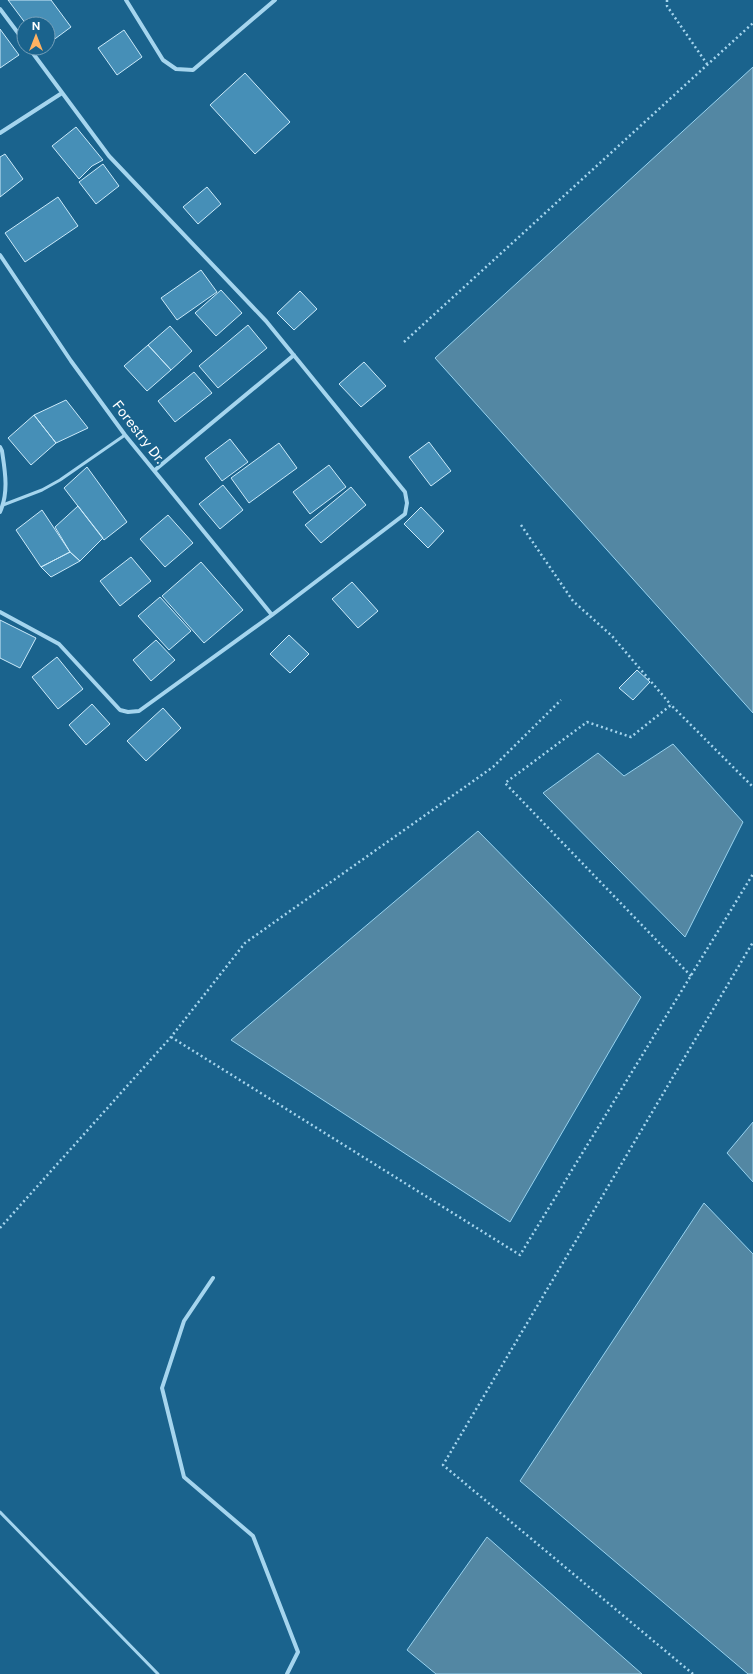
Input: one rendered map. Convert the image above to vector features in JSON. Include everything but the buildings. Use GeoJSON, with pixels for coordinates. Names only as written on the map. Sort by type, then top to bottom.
{"type":"FeatureCollection","features":[{"type":"Feature","properties":{"kind":"street"},"geometry":{"type":"LineString","coordinates":[[126,0],[163,60],[176,69],[193,70],[273,1]]}},
{"type":"Feature","properties":{"kind":"street"},"geometry":{"type":"LineString","coordinates":[[0,9],[16,30]]}},
{"type":"Feature","properties":{"kind":"street"},"geometry":{"type":"LineString","coordinates":[[0,612],[59,644],[120,710],[128,712],[139,711],[272,615],[405,514],[407,503],[405,492],[266,321],[109,156],[35,56]]}},
{"type":"Feature","properties":{"kind":"street"},"geometry":{"type":"LineString","coordinates":[[0,133],[62,93]]}},
{"type":"Feature","properties":{"kind":"street","name":"Forestry Dr."},"geometry":{"type":"LineString","coordinates":[[0,255],[71,361],[125,435],[272,615]]}},
{"type":"Feature","properties":{"kind":"street"},"geometry":{"type":"LineString","coordinates":[[155,470],[294,355]]}},
{"type":"Feature","properties":{"kind":"street"},"geometry":{"type":"LineString","coordinates":[[0,447],[2,451],[6,481],[3,505],[0,512]]}},
{"type":"Feature","properties":{"kind":"street"},"geometry":{"type":"LineString","coordinates":[[213,1278],[184,1321],[162,1388],[184,1476],[253,1536],[298,1652],[287,1674]]}},
{"type":"Feature","properties":{"kind":"lane"},"geometry":{"type":"LineString","coordinates":[[3,505],[42,490],[60,480],[125,435]]}},
{"type":"Feature","properties":{"kind":"lane"},"geometry":{"type":"LineString","coordinates":[[0,1512],[158,1674]]}},
{"type":"Feature","properties":{"kind":"path"},"geometry":{"type":"LineString","coordinates":[[667,0],[666,6],[708,64]]}},
{"type":"Feature","properties":{"kind":"path"},"geometry":{"type":"LineString","coordinates":[[404,342],[753,24]]}},
{"type":"Feature","properties":{"kind":"path"},"geometry":{"type":"LineString","coordinates":[[521,525],[573,601],[612,636],[671,705],[753,787]]}},
{"type":"Feature","properties":{"kind":"path"},"geometry":{"type":"LineString","coordinates":[[0,1228],[172,1037],[245,943],[493,767],[561,700]]}},
{"type":"Feature","properties":{"kind":"path"},"geometry":{"type":"LineString","coordinates":[[671,705],[631,737],[587,722],[505,783],[691,976]]}},
{"type":"Feature","properties":{"kind":"path"},"geometry":{"type":"LineString","coordinates":[[172,1037],[520,1255],[753,874]]}},
{"type":"Feature","properties":{"kind":"path"},"geometry":{"type":"LineString","coordinates":[[693,1674],[443,1465],[753,942]]}},
{"type":"Feature","properties":{"kind":"water"},"geometry":{"type":"Polygon","coordinates":[[[753,67],[753,713],[435,358],[753,67]]]}},
{"type":"Feature","properties":{"kind":"water"},"geometry":{"type":"Polygon","coordinates":[[[673,744],[743,822],[685,937],[543,793],[598,753],[624,776],[673,744]]]}},
{"type":"Feature","properties":{"kind":"water"},"geometry":{"type":"Polygon","coordinates":[[[478,831],[641,997],[510,1222],[231,1040],[478,831]]]}},
{"type":"Feature","properties":{"kind":"water"},"geometry":{"type":"Polygon","coordinates":[[[753,1122],[753,1182],[727,1153],[753,1122]]]}},
{"type":"Feature","properties":{"kind":"water"},"geometry":{"type":"Polygon","coordinates":[[[704,1203],[753,1254],[753,1674],[748,1674],[520,1481],[704,1203]]]}},
{"type":"Feature","properties":{"kind":"water"},"geometry":{"type":"Polygon","coordinates":[[[487,1537],[642,1674],[436,1674],[407,1650],[487,1537]]]}}]}
